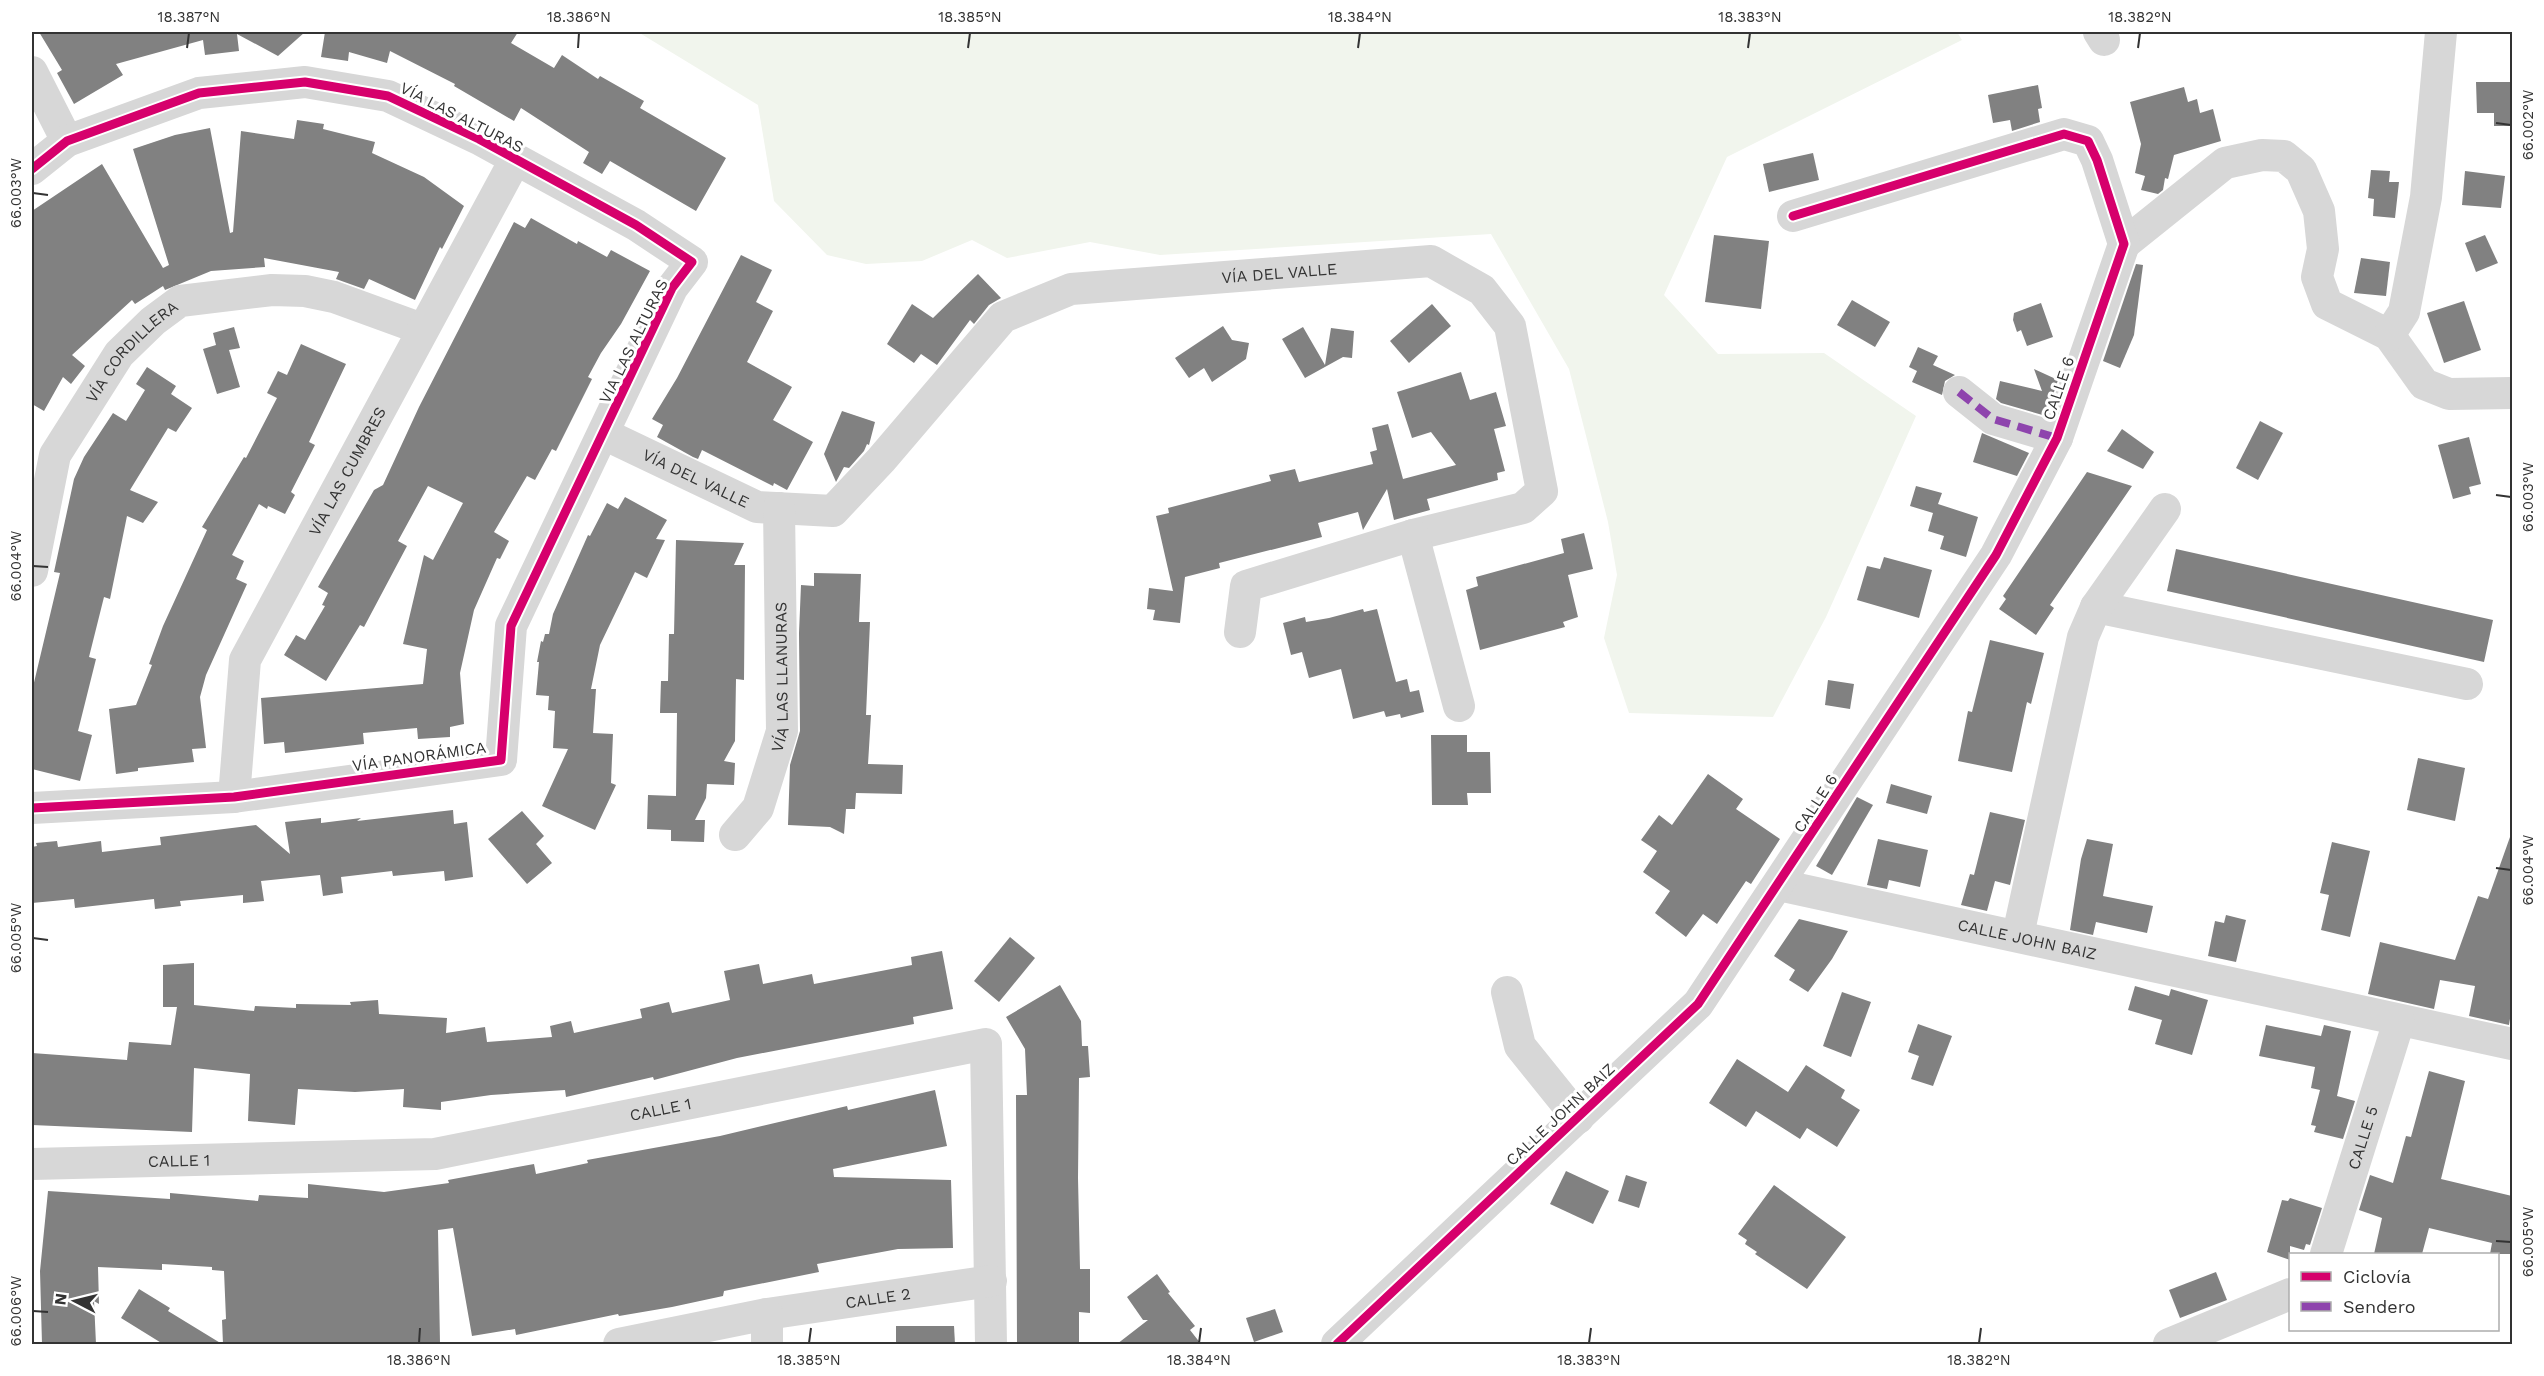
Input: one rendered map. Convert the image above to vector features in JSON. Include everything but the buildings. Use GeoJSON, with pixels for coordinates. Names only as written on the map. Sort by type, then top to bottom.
{"type":"FeatureCollection","features":[{"type":"Feature","properties":{"kind":"street"},"geometry":{"type":"LineString","coordinates":[[2389,335],[2404,312],[2426,197],[2441,32]]}},
{"type":"Feature","properties":{"kind":"street"},"geometry":{"type":"LineString","coordinates":[[32,72],[68,141]]}},
{"type":"Feature","properties":{"kind":"street","name":"VÍA LAS ALTURAS"},"geometry":{"type":"LineString","coordinates":[[32,169],[68,141],[199,93],[305,82],[388,96],[478,139],[636,225],[692,262]]}},
{"type":"Feature","properties":{"kind":"street"},"geometry":{"type":"LineString","coordinates":[[1793,216],[2064,134],[2088,141],[2097,160],[2124,244],[2225,163],[2262,155],[2284,156],[2301,170],[2319,211],[2323,249],[2317,277],[2327,304],[2389,335],[2424,384],[2449,394],[2512,393]]}},
{"type":"Feature","properties":{"kind":"street","name":"VÍA LAS CUMBRES"},"geometry":{"type":"LineString","coordinates":[[234,797],[245,660],[515,160]]}},
{"type":"Feature","properties":{"kind":"street","name":"CALLE 6"},"geometry":{"type":"LineString","coordinates":[[1779,885],[1996,555],[2057,438],[2124,244]]}},
{"type":"Feature","properties":{"kind":"street","name":"VÍA DEL VALLE"},"geometry":{"type":"LineString","coordinates":[[604,434],[757,507],[833,511],[881,460],[1003,316],[1071,289],[1431,261],[1482,290],[1510,326],[1542,491],[1523,508],[1413,535],[1246,586],[1240,632]]}},
{"type":"Feature","properties":{"kind":"street","name":"VIA LAS ALTURAS"},"geometry":{"type":"LineString","coordinates":[[604,434],[672,288],[692,262]]}},
{"type":"Feature","properties":{"kind":"street","name":"VÍA CORDILLERA"},"geometry":{"type":"LineString","coordinates":[[32,571],[55,455],[118,354],[153,321],[180,301],[272,290],[304,291],[334,297],[422,329]]}},
{"type":"Feature","properties":{"kind":"street"},"geometry":{"type":"LineString","coordinates":[[1959,392],[1993,419],[2057,438]]}},
{"type":"Feature","properties":{"kind":"street","name":"VÍA PANORÁMICA"},"geometry":{"type":"LineString","coordinates":[[32,808],[234,797],[501,760],[511,626],[604,434]]}},
{"type":"Feature","properties":{"kind":"street","name":"VÍA LAS LLANURAS"},"geometry":{"type":"LineString","coordinates":[[735,835],[758,808],[782,731],[779,508]]}},
{"type":"Feature","properties":{"kind":"street"},"geometry":{"type":"LineString","coordinates":[[2028,937],[2062,825],[2063,810],[2053,781],[2083,637],[2096,607],[2165,509]]}},
{"type":"Feature","properties":{"kind":"street"},"geometry":{"type":"LineString","coordinates":[[1413,535],[1460,706]]}},
{"type":"Feature","properties":{"kind":"street"},"geometry":{"type":"LineString","coordinates":[[2096,607],[2467,684]]}},
{"type":"Feature","properties":{"kind":"street","name":"CALLE JOHN BAIZ"},"geometry":{"type":"LineString","coordinates":[[1337,1344],[1698,1004],[1779,885],[2028,937],[2399,1022],[2512,1044]]}},
{"type":"Feature","properties":{"kind":"street"},"geometry":{"type":"LineString","coordinates":[[1507,992],[1520,1046],[1578,1118]]}},
{"type":"Feature","properties":{"kind":"street","name":"CALLE 5"},"geometry":{"type":"LineString","coordinates":[[2326,1253],[2399,1022]]}},
{"type":"Feature","properties":{"kind":"street","name":"CALLE 1"},"geometry":{"type":"LineString","coordinates":[[32,1164],[435,1154],[986,1044],[991,1344]]}},
{"type":"Feature","properties":{"kind":"street","name":"CALLE 2"},"geometry":{"type":"LineString","coordinates":[[619,1344],[767,1329],[991,1281]]}},
{"type":"Feature","properties":{"kind":"street"},"geometry":{"type":"LineString","coordinates":[[2169,1344],[2289,1294]]}},
{"type":"Feature","properties":{"kind":"shaded area"},"geometry":{"type":"Polygon","coordinates":[[[638,32],[1957,32],[1962,40],[1727,157],[1664,295],[1718,354],[1824,353],[1916,416],[1826,617],[1773,717],[1629,713],[1604,638],[1617,575],[1608,522],[1569,369],[1491,234],[1160,255],[1090,242],[1007,258],[972,240],[922,261],[866,264],[827,255],[774,201],[758,105],[638,32]]]}},
{"type":"Feature","properties":{"kind":"marked path"},"geometry":{"type":"LineString","coordinates":[[1959,392],[1993,419],[2057,438]]}},
{"type":"Feature","properties":{"kind":"cycle path"},"geometry":{"type":"LineString","coordinates":[[32,169],[67,141],[199,93],[305,82],[388,96],[479,139],[636,225],[692,262],[672,288],[511,626],[501,760],[234,797],[32,808]]}},
{"type":"Feature","properties":{"kind":"cycle path"},"geometry":{"type":"LineString","coordinates":[[1337,1344],[1698,1004],[1996,555],[2057,438],[2124,244],[2097,160],[2088,141],[2064,134],[1793,216]]}}]}
